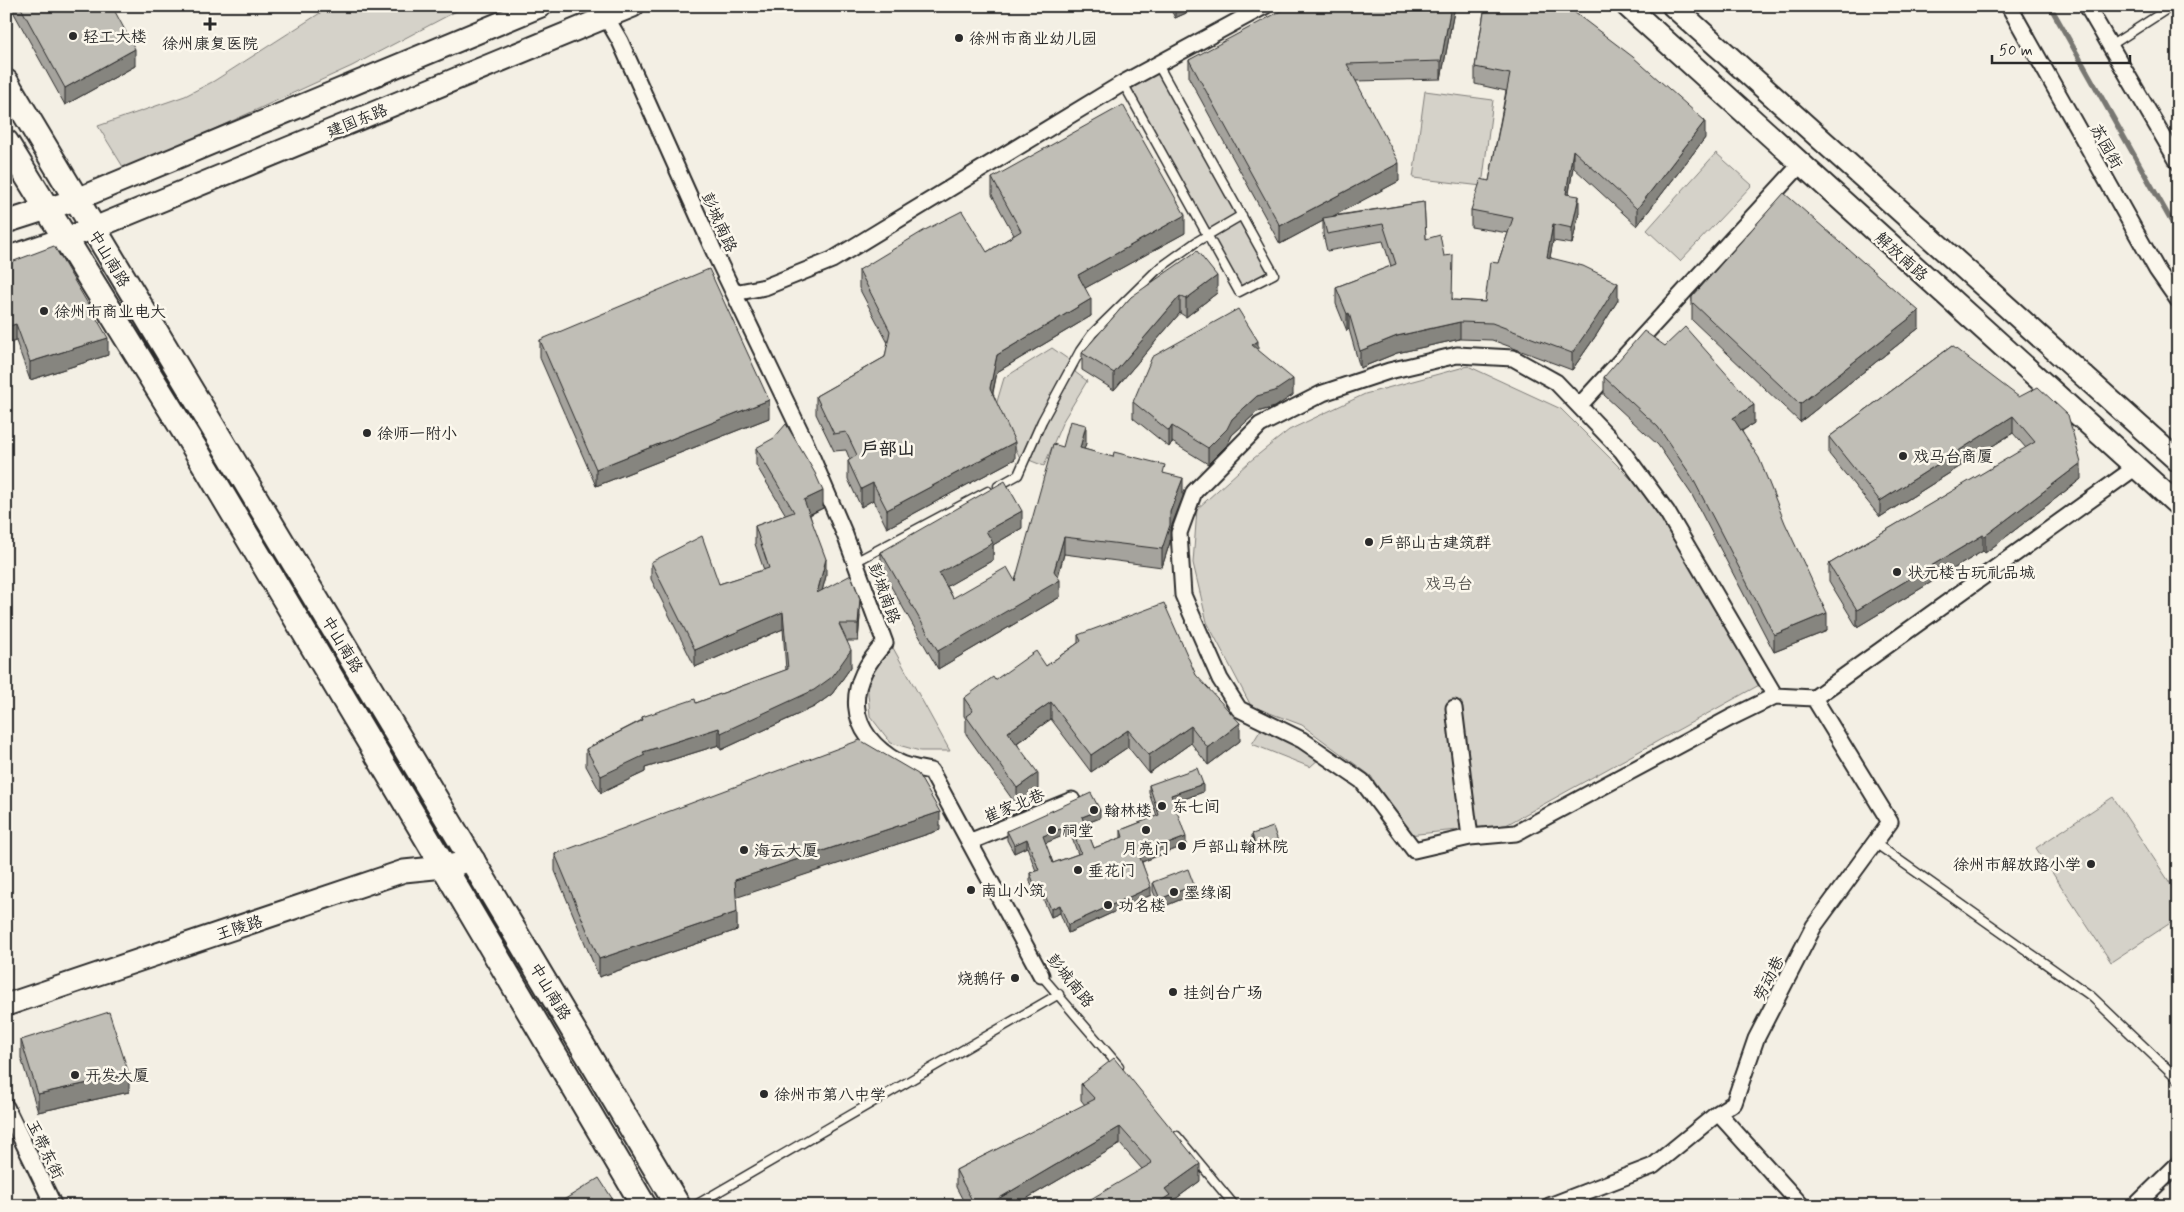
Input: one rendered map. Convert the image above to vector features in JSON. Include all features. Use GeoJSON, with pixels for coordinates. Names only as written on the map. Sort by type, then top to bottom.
{"type":"FeatureCollection","features":[{"type":"Feature","properties":{"kind":"main road"},"geometry":{"type":"LineString","coordinates":[[6,222],[62,204],[540,6]]}},
{"type":"Feature","properties":{"kind":"main road","name":"建国东路"},"geometry":{"type":"LineString","coordinates":[[6,258],[79,233],[603,12],[633,6]]}},
{"type":"Feature","properties":{"kind":"main road","name":"解放南路"},"geometry":{"type":"LineString","coordinates":[[1627,6],[1800,165],[2178,505]]}},
{"type":"Feature","properties":{"kind":"main road","name":"解放南路"},"geometry":{"type":"LineString","coordinates":[[1673,6],[2178,461]]}},
{"type":"Feature","properties":{"kind":"main road","name":"中山南路"},"geometry":{"type":"LineString","coordinates":[[6,82],[62,204],[79,233],[474,860],[678,1206]]}},
{"type":"Feature","properties":{"kind":"main road","name":"中山南路"},"geometry":{"type":"LineString","coordinates":[[6,142],[62,204]]}},
{"type":"Feature","properties":{"kind":"main road","name":"中山南路"},"geometry":{"type":"LineString","coordinates":[[79,233],[197,452],[644,1206]]}},
{"type":"Feature","properties":{"kind":"main road","name":"王陵路"},"geometry":{"type":"LineString","coordinates":[[6,1004],[404,871],[474,860]]}},
{"type":"Feature","properties":{"kind":"street"},"geometry":{"type":"LineString","coordinates":[[734,293],[765,287],[832,260],[1157,63],[1265,6]]}},
{"type":"Feature","properties":{"kind":"street","name":"苏园街"},"geometry":{"type":"LineString","coordinates":[[2009,6],[2157,270],[2178,300]]}},
{"type":"Feature","properties":{"kind":"street"},"geometry":{"type":"LineString","coordinates":[[2087,6],[2178,162]]}},
{"type":"Feature","properties":{"kind":"street","name":"彭城南路"},"geometry":{"type":"LineString","coordinates":[[603,12],[620,41],[734,293],[804,439],[855,562],[885,643],[873,656],[861,677],[856,708],[861,729],[872,744],[899,763],[931,772],[1041,975]]}},
{"type":"Feature","properties":{"kind":"street"},"geometry":{"type":"LineString","coordinates":[[1579,406],[1800,165]]}},
{"type":"Feature","properties":{"kind":"street"},"geometry":{"type":"LineString","coordinates":[[1774,696],[1667,512],[1622,450],[1556,382],[1513,358],[1457,355],[1388,371],[1323,393],[1260,425],[1194,492],[1179,533],[1183,595],[1220,680],[1239,709],[1302,740],[1362,781],[1414,850],[1470,837],[1516,833],[1774,696],[1814,698],[2136,467]]}},
{"type":"Feature","properties":{"kind":"street","name":"劳动巷"},"geometry":{"type":"LineString","coordinates":[[1549,1206],[1653,1166],[1718,1113],[1734,1103],[1756,1039],[1814,926],[1890,822],[1814,698]]}},
{"type":"Feature","properties":{"kind":"street"},"geometry":{"type":"LineString","coordinates":[[1454,708],[1470,837]]}},
{"type":"Feature","properties":{"kind":"street","name":"崔家北巷"},"geometry":{"type":"LineString","coordinates":[[969,842],[1072,800]]}},
{"type":"Feature","properties":{"kind":"street","name":"玉带东街"},"geometry":{"type":"LineString","coordinates":[[6,1107],[54,1206]]}},
{"type":"Feature","properties":{"kind":"street"},"geometry":{"type":"LineString","coordinates":[[1718,1113],[1802,1206]]}},
{"type":"Feature","properties":{"kind":"street"},"geometry":{"type":"LineString","coordinates":[[2135,1206],[2178,1164]]}},
{"type":"Feature","properties":{"kind":"lane"},"geometry":{"type":"LineString","coordinates":[[2110,46],[2172,6]]}},
{"type":"Feature","properties":{"kind":"lane"},"geometry":{"type":"LineString","coordinates":[[1123,83],[1240,292],[1274,274],[1157,63]]}},
{"type":"Feature","properties":{"kind":"lane"},"geometry":{"type":"LineString","coordinates":[[855,562],[1018,475],[1042,421],[1092,334],[1157,270],[1207,235],[1242,216]]}},
{"type":"Feature","properties":{"kind":"lane"},"geometry":{"type":"LineString","coordinates":[[1874,843],[2091,996],[2178,1079]]}},
{"type":"Feature","properties":{"kind":"lane","name":"彭城南路"},"geometry":{"type":"LineString","coordinates":[[1041,975],[1122,1070]]}},
{"type":"Feature","properties":{"kind":"lane"},"geometry":{"type":"LineString","coordinates":[[694,1206],[1059,994]]}},
{"type":"Feature","properties":{"kind":"lane"},"geometry":{"type":"LineString","coordinates":[[1172,1130],[1235,1206]]}},
{"type":"Feature","properties":{"kind":"green space"},"geometry":{"type":"Polygon","coordinates":[[[331,6],[466,6],[352,66],[125,170],[98,126],[185,96],[214,81],[331,6]]]}},
{"type":"Feature","properties":{"kind":"green space"},"geometry":{"type":"Polygon","coordinates":[[[1161,70],[1274,274],[1239,292],[1126,89],[1161,70]]]}},
{"type":"Feature","properties":{"kind":"green space"},"geometry":{"type":"Polygon","coordinates":[[[1425,91],[1493,100],[1482,186],[1413,178],[1425,91]]]}},
{"type":"Feature","properties":{"kind":"green space"},"geometry":{"type":"Polygon","coordinates":[[[1716,153],[1752,185],[1680,261],[1647,230],[1716,153]]]}},
{"type":"Feature","properties":{"kind":"green space"},"geometry":{"type":"Polygon","coordinates":[[[1052,348],[1078,366],[1075,372],[1087,381],[1063,421],[1044,466],[1019,456],[996,405],[1004,378],[1052,348]]]}},
{"type":"Feature","properties":{"kind":"green space","name":"戏马台"},"geometry":{"type":"Polygon","coordinates":[[[1468,366],[1561,409],[1634,482],[1682,548],[1761,684],[1506,825],[1408,835],[1371,776],[1302,725],[1251,706],[1207,622],[1193,563],[1197,509],[1249,462],[1289,430],[1365,394],[1468,366]]]}},
{"type":"Feature","properties":{"kind":"green space"},"geometry":{"type":"Polygon","coordinates":[[[892,646],[950,751],[920,751],[891,743],[870,716],[867,682],[892,646]]]}},
{"type":"Feature","properties":{"kind":"green space"},"geometry":{"type":"Polygon","coordinates":[[[1263,726],[1320,758],[1310,767],[1252,744],[1263,726]]]}},
{"type":"Feature","properties":{"kind":"green space"},"geometry":{"type":"Polygon","coordinates":[[[2113,797],[2178,895],[2178,918],[2111,962],[2036,848],[2113,797]]]}},
{"type":"Feature","properties":{"kind":"building","name":"轻工大楼"},"geometry":{"type":"Polygon","coordinates":[[[20,6],[112,6],[135,49],[65,88],[20,6]]]}},
{"type":"Feature","properties":{"kind":"building"},"geometry":{"type":"Polygon","coordinates":[[[1290,6],[1316,6],[1318,10],[1325,6],[1451,6],[1441,61],[1347,64],[1399,163],[1280,226],[1189,60],[1290,6]]]}},
{"type":"Feature","properties":{"kind":"building"},"geometry":{"type":"Polygon","coordinates":[[[1485,6],[1566,6],[1633,57],[1705,121],[1637,209],[1573,150],[1566,194],[1579,196],[1572,228],[1553,224],[1547,257],[1583,266],[1618,283],[1572,353],[1492,323],[1460,322],[1397,336],[1360,351],[1349,313],[1347,314],[1336,287],[1396,264],[1383,224],[1327,234],[1323,218],[1424,202],[1426,239],[1440,235],[1444,256],[1453,255],[1452,300],[1485,302],[1490,262],[1498,263],[1513,218],[1471,210],[1481,179],[1489,181],[1510,74],[1475,67],[1485,6]]]}},
{"type":"Feature","properties":{"kind":"building"},"geometry":{"type":"Polygon","coordinates":[[[1123,105],[1185,215],[1078,275],[1091,299],[997,355],[990,388],[1015,442],[887,510],[873,483],[861,489],[848,461],[857,455],[846,432],[834,434],[816,396],[885,357],[890,331],[859,270],[925,230],[962,211],[987,252],[1021,231],[992,178],[1123,105]]]}},
{"type":"Feature","properties":{"kind":"building"},"geometry":{"type":"Polygon","coordinates":[[[1784,193],[1919,311],[1800,404],[1692,302],[1692,297],[1784,193]]]}},
{"type":"Feature","properties":{"kind":"building","name":"徐州市商业电大"},"geometry":{"type":"Polygon","coordinates":[[[54,246],[108,338],[30,362],[16,324],[6,327],[6,264],[54,246]]]}},
{"type":"Feature","properties":{"kind":"building"},"geometry":{"type":"Polygon","coordinates":[[[1197,251],[1217,276],[1186,299],[1180,296],[1114,373],[1082,353],[1131,297],[1197,251]]]}},
{"type":"Feature","properties":{"kind":"building"},"geometry":{"type":"Polygon","coordinates":[[[709,269],[769,400],[596,469],[540,340],[709,269]]]}},
{"type":"Feature","properties":{"kind":"building"},"geometry":{"type":"Polygon","coordinates":[[[1238,309],[1258,341],[1252,345],[1293,379],[1275,391],[1257,396],[1232,419],[1227,429],[1208,448],[1172,426],[1169,431],[1133,402],[1152,357],[1238,309]]]}},
{"type":"Feature","properties":{"kind":"building"},"geometry":{"type":"Polygon","coordinates":[[[1685,327],[1754,405],[1733,418],[1759,458],[1785,523],[1827,613],[1774,635],[1692,477],[1658,427],[1604,377],[1644,331],[1665,346],[1685,327]]]}},
{"type":"Feature","properties":{"kind":"building"},"geometry":{"type":"Polygon","coordinates":[[[1952,346],[2019,397],[2038,387],[2068,415],[2081,463],[1985,536],[1983,535],[1857,610],[1829,564],[2035,442],[2013,416],[1880,501],[1829,437],[1952,346]]]}},
{"type":"Feature","properties":{"kind":"building"},"geometry":{"type":"Polygon","coordinates":[[[1070,421],[1086,425],[1080,448],[1113,457],[1114,452],[1165,465],[1163,473],[1183,478],[1170,512],[1170,525],[1162,549],[1064,537],[1054,571],[1060,580],[938,651],[881,552],[1005,481],[1022,511],[986,531],[993,543],[939,573],[953,598],[1007,567],[1015,581],[1053,444],[1063,447],[1070,421]]]}},
{"type":"Feature","properties":{"kind":"building"},"geometry":{"type":"Polygon","coordinates":[[[786,424],[815,473],[823,491],[804,500],[826,559],[817,593],[851,575],[860,599],[858,624],[839,624],[851,650],[832,677],[814,690],[721,733],[719,728],[643,752],[645,755],[601,776],[586,749],[643,720],[642,717],[695,699],[696,703],[788,669],[783,612],[695,650],[651,562],[702,536],[719,584],[769,568],[755,526],[794,512],[756,448],[774,438],[786,424]]]}},
{"type":"Feature","properties":{"kind":"building"},"geometry":{"type":"Polygon","coordinates":[[[1164,603],[1196,675],[1240,723],[1208,748],[1191,726],[1149,755],[1128,730],[1091,755],[1051,702],[1008,732],[1038,773],[1017,788],[966,716],[973,711],[964,698],[993,677],[995,680],[1036,651],[1046,666],[1081,641],[1078,635],[1164,603]]]}},
{"type":"Feature","properties":{"kind":"building","name":"海云大厦"},"geometry":{"type":"Polygon","coordinates":[[[860,740],[918,774],[940,812],[735,880],[737,912],[599,959],[555,854],[860,740]]]}},
{"type":"Feature","properties":{"kind":"building"},"geometry":{"type":"Polygon","coordinates":[[[1197,768],[1203,784],[1171,795],[1186,837],[1139,855],[1151,887],[1068,925],[1060,905],[1051,909],[1040,884],[1035,886],[1030,873],[1039,870],[1027,839],[1014,845],[1007,831],[1091,793],[1100,810],[1082,817],[1094,848],[1123,837],[1121,830],[1159,815],[1149,785],[1197,768]],[[1070,825],[1043,836],[1053,863],[1081,853],[1070,825]]]}},
{"type":"Feature","properties":{"kind":"building"},"geometry":{"type":"Polygon","coordinates":[[[1273,827],[1278,841],[1256,848],[1252,834],[1273,827]]]}},
{"type":"Feature","properties":{"kind":"building"},"geometry":{"type":"Polygon","coordinates":[[[1188,869],[1194,885],[1160,899],[1153,882],[1188,869]]]}},
{"type":"Feature","properties":{"kind":"building","name":"开发大厦"},"geometry":{"type":"Polygon","coordinates":[[[109,1012],[129,1074],[38,1094],[21,1040],[109,1012]]]}},
{"type":"Feature","properties":{"kind":"building"},"geometry":{"type":"Polygon","coordinates":[[[1114,1058],[1200,1164],[1165,1189],[1170,1195],[1153,1206],[1079,1206],[1152,1163],[1120,1127],[986,1206],[975,1206],[956,1170],[1095,1099],[1081,1084],[1114,1058]]]}},
{"type":"Feature","properties":{"kind":"building"},"geometry":{"type":"Polygon","coordinates":[[[599,1178],[617,1206],[554,1206],[599,1178]]]}},
{"type":"Feature","properties":{"kind":"waterway"},"geometry":{"type":"LineString","coordinates":[[2050,6],[2178,233]]}},
{"type":"Feature","properties":{"kind":"place","name":"徐州康复医院"},"geometry":{"type":"Point","coordinates":[210,24]}},
{"type":"Feature","properties":{"kind":"place","name":"轻工大楼"},"geometry":{"type":"Point","coordinates":[73,36]}},
{"type":"Feature","properties":{"kind":"place","name":"徐州市商业幼儿园"},"geometry":{"type":"Point","coordinates":[959,38]}},
{"type":"Feature","properties":{"kind":"place","name":"徐州市商业电大"},"geometry":{"type":"Point","coordinates":[44,311]}},
{"type":"Feature","properties":{"kind":"place","name":"徐师一附小"},"geometry":{"type":"Point","coordinates":[367,433]}},
{"type":"Feature","properties":{"kind":"place","name":"戏马台商厦"},"geometry":{"type":"Point","coordinates":[1903,456]}},
{"type":"Feature","properties":{"kind":"place","name":"户部山古建筑群"},"geometry":{"type":"Point","coordinates":[1369,542]}},
{"type":"Feature","properties":{"kind":"place","name":"状元楼古玩礼品城"},"geometry":{"type":"Point","coordinates":[1897,572]}},
{"type":"Feature","properties":{"kind":"place","name":"东七间"},"geometry":{"type":"Point","coordinates":[1162,806]}},
{"type":"Feature","properties":{"kind":"place","name":"翰林楼"},"geometry":{"type":"Point","coordinates":[1094,810]}},
{"type":"Feature","properties":{"kind":"place","name":"祠堂"},"geometry":{"type":"Point","coordinates":[1052,830]}},
{"type":"Feature","properties":{"kind":"place","name":"月亮门"},"geometry":{"type":"Point","coordinates":[1146,830]}},
{"type":"Feature","properties":{"kind":"place","name":"户部山翰林院"},"geometry":{"type":"Point","coordinates":[1182,846]}},
{"type":"Feature","properties":{"kind":"place","name":"海云大厦"},"geometry":{"type":"Point","coordinates":[744,850]}},
{"type":"Feature","properties":{"kind":"place","name":"徐州市解放路小学"},"geometry":{"type":"Point","coordinates":[2091,864]}},
{"type":"Feature","properties":{"kind":"place","name":"垂花门"},"geometry":{"type":"Point","coordinates":[1078,870]}},
{"type":"Feature","properties":{"kind":"place","name":"南山小筑"},"geometry":{"type":"Point","coordinates":[971,890]}},
{"type":"Feature","properties":{"kind":"place","name":"墨缘阁"},"geometry":{"type":"Point","coordinates":[1174,892]}},
{"type":"Feature","properties":{"kind":"place","name":"功名楼"},"geometry":{"type":"Point","coordinates":[1108,905]}},
{"type":"Feature","properties":{"kind":"place","name":"烧鹅仔"},"geometry":{"type":"Point","coordinates":[1015,978]}},
{"type":"Feature","properties":{"kind":"place","name":"挂剑台广场"},"geometry":{"type":"Point","coordinates":[1173,992]}},
{"type":"Feature","properties":{"kind":"place","name":"开发大厦"},"geometry":{"type":"Point","coordinates":[75,1075]}},
{"type":"Feature","properties":{"kind":"place","name":"徐州市第八中学"},"geometry":{"type":"Point","coordinates":[764,1094]}},
{"type":"Feature","properties":{"kind":"district","name":"户部山"},"geometry":{"type":"Point","coordinates":[888,449]}}]}
